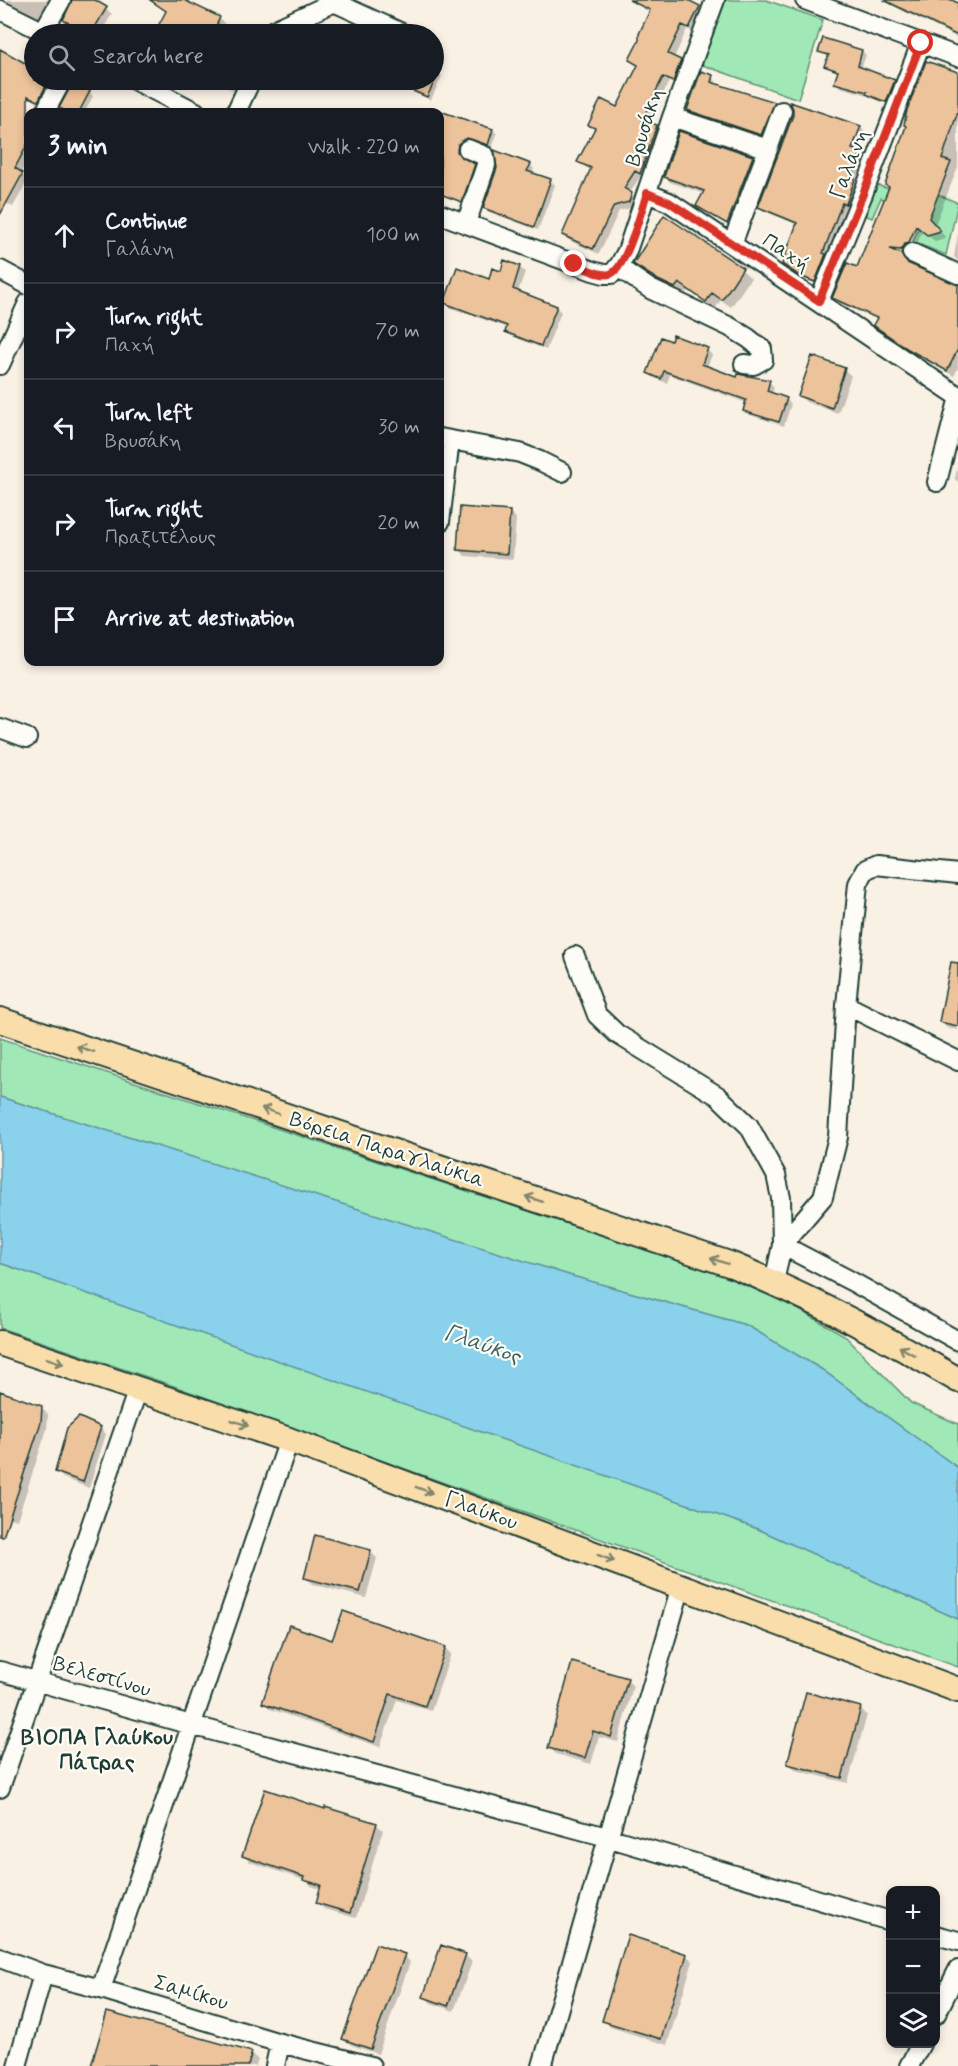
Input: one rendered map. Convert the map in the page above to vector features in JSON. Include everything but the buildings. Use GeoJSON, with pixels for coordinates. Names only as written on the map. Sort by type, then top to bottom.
{"type":"FeatureCollection","features":[{"type":"Feature","properties":{"kind":"main road","name":"Βόρεια Παραγλαύκια"},"geometry":{"type":"LineString","coordinates":[[0,1020],[732,1265],[774,1282],[848,1319],[958,1380]]}},
{"type":"Feature","properties":{"kind":"main road","name":"Γλαύκου"},"geometry":{"type":"LineString","coordinates":[[0,1343],[289,1440],[958,1690]]}},
{"type":"Feature","properties":{"kind":"street"},"geometry":{"type":"LineString","coordinates":[[49,24],[61,0]]}},
{"type":"Feature","properties":{"kind":"street","name":"Βρυσάκη"},"geometry":{"type":"LineString","coordinates":[[618,267],[627,251],[672,117],[715,0]]}},
{"type":"Feature","properties":{"kind":"street"},"geometry":{"type":"LineString","coordinates":[[809,1],[958,57]]}},
{"type":"Feature","properties":{"kind":"street"},"geometry":{"type":"LineString","coordinates":[[287,24],[336,3],[382,24]]}},
{"type":"Feature","properties":{"kind":"street"},"geometry":{"type":"LineString","coordinates":[[1,13],[25,24]]}},
{"type":"Feature","properties":{"kind":"street","name":"Γαλάνη"},"geometry":{"type":"LineString","coordinates":[[819,301],[921,43]]}},
{"type":"Feature","properties":{"kind":"street"},"geometry":{"type":"LineString","coordinates":[[48,106],[57,90]]}},
{"type":"Feature","properties":{"kind":"street"},"geometry":{"type":"LineString","coordinates":[[153,90],[188,108]]}},
{"type":"Feature","properties":{"kind":"street"},"geometry":{"type":"LineString","coordinates":[[238,108],[246,90]]}},
{"type":"Feature","properties":{"kind":"street"},"geometry":{"type":"LineString","coordinates":[[732,244],[782,111]]}},
{"type":"Feature","properties":{"kind":"street"},"geometry":{"type":"LineString","coordinates":[[672,117],[768,149]]}},
{"type":"Feature","properties":{"kind":"street"},"geometry":{"type":"LineString","coordinates":[[466,224],[486,165],[485,156],[468,149]]}},
{"type":"Feature","properties":{"kind":"street","name":"Παχή"},"geometry":{"type":"LineString","coordinates":[[647,193],[669,202],[958,396]]}},
{"type":"Feature","properties":{"kind":"street"},"geometry":{"type":"LineString","coordinates":[[444,216],[604,274],[612,274],[618,267],[650,289],[730,327],[754,342],[762,349],[763,360],[754,365],[744,364]]}},
{"type":"Feature","properties":{"kind":"street"},"geometry":{"type":"LineString","coordinates":[[912,253],[958,274]]}},
{"type":"Feature","properties":{"kind":"street"},"geometry":{"type":"LineString","coordinates":[[0,270],[24,283]]}},
{"type":"Feature","properties":{"kind":"street"},"geometry":{"type":"LineString","coordinates":[[0,365],[24,312]]}},
{"type":"Feature","properties":{"kind":"street"},"geometry":{"type":"LineString","coordinates":[[936,482],[958,401]]}},
{"type":"Feature","properties":{"kind":"street"},"geometry":{"type":"LineString","coordinates":[[444,456],[445,439],[520,453],[540,460],[562,472]]}},
{"type":"Feature","properties":{"kind":"street"},"geometry":{"type":"LineString","coordinates":[[0,728],[27,738]]}},
{"type":"Feature","properties":{"kind":"street"},"geometry":{"type":"LineString","coordinates":[[782,1245],[824,1197],[838,1137],[846,1005],[858,884],[866,870],[876,865],[958,874]]}},
{"type":"Feature","properties":{"kind":"street"},"geometry":{"type":"LineString","coordinates":[[575,956],[597,1015],[617,1035],[718,1096],[749,1126],[776,1175],[781,1198],[782,1245],[774,1282]]}},
{"type":"Feature","properties":{"kind":"street"},"geometry":{"type":"LineString","coordinates":[[846,1005],[958,1061]]}},
{"type":"Feature","properties":{"kind":"street"},"geometry":{"type":"LineString","coordinates":[[782,1245],[958,1341]]}},
{"type":"Feature","properties":{"kind":"street"},"geometry":{"type":"LineString","coordinates":[[0,1788],[138,1389]]}},
{"type":"Feature","properties":{"kind":"street"},"geometry":{"type":"LineString","coordinates":[[101,1989],[289,1440]]}},
{"type":"Feature","properties":{"kind":"street"},"geometry":{"type":"LineString","coordinates":[[542,2066],[681,1586]]}},
{"type":"Feature","properties":{"kind":"street","name":"Βελεστίνου"},"geometry":{"type":"LineString","coordinates":[[0,1671],[607,1837],[886,1920]]}},
{"type":"Feature","properties":{"kind":"street"},"geometry":{"type":"LineString","coordinates":[[940,1936],[958,1941]]}},
{"type":"Feature","properties":{"kind":"street","name":"Σαμίκου"},"geometry":{"type":"LineString","coordinates":[[0,1958],[43,1974],[101,1989],[280,2043],[371,2066]]}},
{"type":"Feature","properties":{"kind":"street"},"geometry":{"type":"LineString","coordinates":[[940,2006],[958,1970]]}},
{"type":"Feature","properties":{"kind":"street"},"geometry":{"type":"LineString","coordinates":[[17,2066],[43,1974]]}},
{"type":"Feature","properties":{"kind":"street"},"geometry":{"type":"LineString","coordinates":[[275,2066],[280,2043]]}},
{"type":"Feature","properties":{"kind":"street"},"geometry":{"type":"LineString","coordinates":[[909,2066],[918,2048]]}},
{"type":"Feature","properties":{"kind":"green space"},"geometry":{"type":"Polygon","coordinates":[[[724,0],[766,0],[823,20],[798,99],[697,63],[717,9],[724,0]]]}},
{"type":"Feature","properties":{"kind":"green space"},"geometry":{"type":"Polygon","coordinates":[[[877,185],[922,200],[928,190],[958,203],[946,255],[913,242],[923,214],[881,198],[872,218],[865,215],[877,185]]]}},
{"type":"Feature","properties":{"kind":"green space"},"geometry":{"type":"Polygon","coordinates":[[[0,1038],[742,1281],[778,1298],[844,1335],[911,1403],[958,1424],[958,1468],[821,1369],[746,1325],[572,1276],[0,1097],[0,1038]]]}},
{"type":"Feature","properties":{"kind":"green space"},"geometry":{"type":"Polygon","coordinates":[[[0,1263],[758,1529],[958,1619],[958,1667],[165,1383],[0,1328],[0,1263]]]}},
{"type":"Feature","properties":{"kind":"water","name":"Γλαύκος"},"geometry":{"type":"Polygon","coordinates":[[[0,1097],[572,1276],[746,1325],[821,1369],[958,1468],[958,1619],[758,1529],[0,1263],[0,1097]]]}},
{"type":"Feature","properties":{"kind":"district","name":"ΒΙΟΠΑ Γλαύκου Πάτρας"},"geometry":{"type":"Point","coordinates":[97,1751]}},
{"type":"Feature","properties":{"kind":"route"},"geometry":{"type":"LineString","coordinates":[[574,264],[604,274],[612,274],[627,251],[647,193],[669,202],[819,301],[921,43]]}}]}
